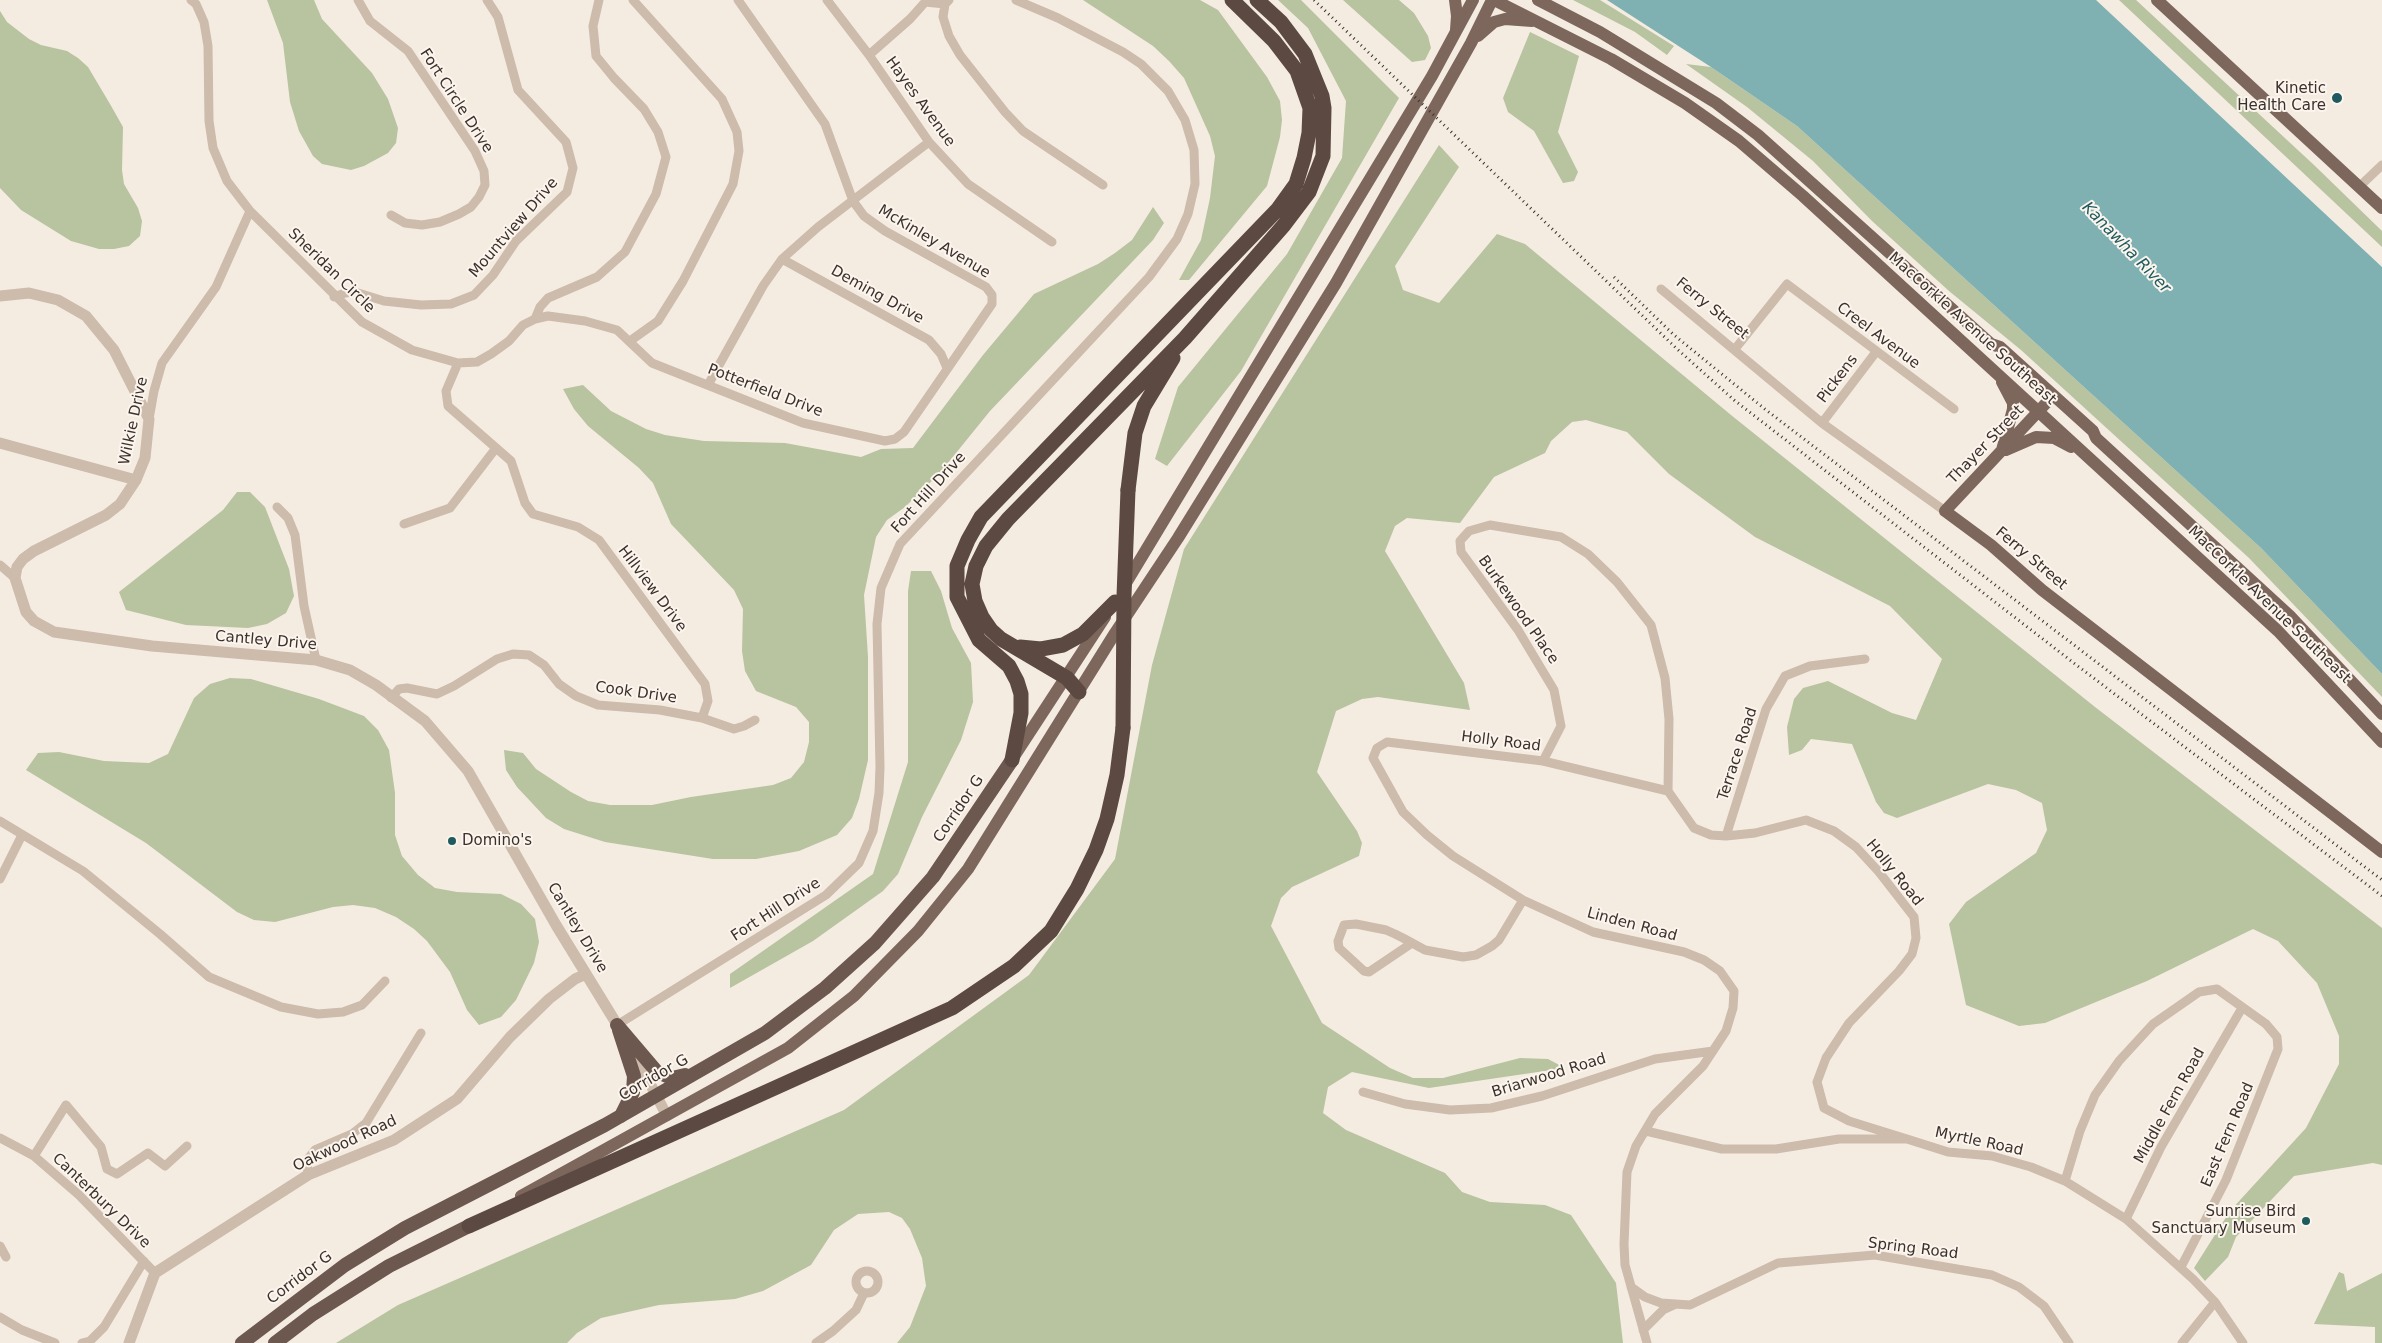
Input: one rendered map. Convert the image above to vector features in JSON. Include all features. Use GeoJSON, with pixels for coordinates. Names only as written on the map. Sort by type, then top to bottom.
{"type":"FeatureCollection","features":[{"type":"Feature","properties":{"kind":"highway"},"geometry":{"type":"LineString","coordinates":[[1012,760],[1020,726],[1021,694],[1009,666],[979,640],[957,597],[957,566],[968,540],[981,518],[1278,209],[1296,184],[1310,133],[1310,108],[1302,83],[1291,60],[1232,0]]}},
{"type":"Feature","properties":{"kind":"highway"},"geometry":{"type":"LineString","coordinates":[[1079,692],[991,630],[982,617],[975,601],[972,584],[976,566],[986,546],[1008,519],[1185,338],[1284,225],[1308,192],[1323,156],[1324,108],[1312,69],[1305,54],[1281,22],[1257,0]]}},
{"type":"Feature","properties":{"kind":"highway"},"geometry":{"type":"LineString","coordinates":[[275,1343],[313,1314],[389,1266],[469,1226],[952,1008],[1014,966],[1050,931],[1077,889],[1096,850],[1107,818],[1117,775],[1123,728],[1124,596],[1128,490],[1135,433],[1144,406],[1185,338]]}},
{"type":"Feature","properties":{"kind":"highway"},"geometry":{"type":"LineString","coordinates":[[1011,645],[1041,650],[1063,645],[1082,634],[1115,602]]}},
{"type":"Feature","properties":{"kind":"highway"},"geometry":{"type":"LineString","coordinates":[[965,615],[984,636],[999,648],[1064,682]]}},
{"type":"Feature","properties":{"kind":"highway","name":"Corridor G"},"geometry":{"type":"LineString","coordinates":[[242,1343],[345,1265],[405,1228],[620,1117],[765,1033],[825,988],[875,943],[933,877],[1012,760]]}},
{"type":"Feature","properties":{"kind":"highway"},"geometry":{"type":"LineString","coordinates":[[617,1025],[657,1072],[664,1076],[672,1078],[683,1076],[709,1065]]}},
{"type":"Feature","properties":{"kind":"highway"},"geometry":{"type":"LineString","coordinates":[[617,1025],[634,1076],[634,1092],[620,1117]]}},
{"type":"Feature","properties":{"kind":"main road"},"geometry":{"type":"LineString","coordinates":[[1455,0],[1457,16],[1455,34]]}},
{"type":"Feature","properties":{"kind":"main road"},"geometry":{"type":"LineString","coordinates":[[1012,760],[1115,602],[1455,34],[1473,0]]}},
{"type":"Feature","properties":{"kind":"main road"},"geometry":{"type":"LineString","coordinates":[[469,1226],[788,1048],[854,996],[918,931],[968,869],[1115,633],[1178,538],[1336,283],[1471,43],[1493,0]]}},
{"type":"Feature","properties":{"kind":"main road","name":"MacCorkle Avenue Southeast"},"geometry":{"type":"LineString","coordinates":[[1493,0],[1612,58],[1685,103],[1739,141],[1803,196],[2278,631],[2382,742]]}},
{"type":"Feature","properties":{"kind":"main road","name":"MacCorkle Avenue Southeast"},"geometry":{"type":"LineString","coordinates":[[1538,0],[1600,32],[1716,103],[1758,135],[1991,344],[1997,355],[2089,435],[2096,438],[2291,617],[2382,714]]}},
{"type":"Feature","properties":{"kind":"main road"},"geometry":{"type":"LineString","coordinates":[[2157,0],[2382,208]]}},
{"type":"Feature","properties":{"kind":"main road"},"geometry":{"type":"LineString","coordinates":[[1471,43],[1494,22],[1505,19],[1540,22]]}},
{"type":"Feature","properties":{"kind":"main road","name":"MacCorkle Avenue Southeast"},"geometry":{"type":"LineString","coordinates":[[1991,344],[2000,347],[2093,431],[2096,438]]}},
{"type":"Feature","properties":{"kind":"main road"},"geometry":{"type":"LineString","coordinates":[[1999,375],[2013,403],[2013,410],[2001,452]]}},
{"type":"Feature","properties":{"kind":"main road","name":"Thayer Street"},"geometry":{"type":"LineString","coordinates":[[1945,511],[2049,400]]}},
{"type":"Feature","properties":{"kind":"main road"},"geometry":{"type":"LineString","coordinates":[[2001,452],[2036,437],[2045,437],[2054,438],[2085,454]]}},
{"type":"Feature","properties":{"kind":"main road","name":"Ferry Street"},"geometry":{"type":"LineString","coordinates":[[1945,511],[1991,545],[2042,590],[2382,852]]}},
{"type":"Feature","properties":{"kind":"street","name":"Sheridan Circle"},"geometry":{"type":"LineString","coordinates":[[191,0],[196,4],[204,22],[208,46],[209,121],[212,148],[227,181],[250,211],[334,297],[362,322],[387,338],[412,350],[458,363],[477,362],[509,341],[523,326],[535,319],[540,307],[548,298],[597,277],[625,252],[656,194],[666,157],[658,132],[644,109],[596,56],[593,26],[599,0]]}},
{"type":"Feature","properties":{"kind":"street","name":"Fort Circle Drive"},"geometry":{"type":"LineString","coordinates":[[358,0],[370,21],[408,51],[475,151],[484,171],[485,185],[479,197],[471,207],[459,214],[440,222],[422,225],[406,223],[391,215]]}},
{"type":"Feature","properties":{"kind":"street","name":"Mountview Drive"},"geometry":{"type":"LineString","coordinates":[[334,297],[345,292],[355,292],[384,302],[421,305],[451,304],[474,295],[493,275],[516,242],[567,192],[573,168],[566,142],[518,90],[498,17],[487,0]]}},
{"type":"Feature","properties":{"kind":"street"},"geometry":{"type":"LineString","coordinates":[[630,341],[658,320],[683,281],[733,184],[739,152],[737,132],[722,99],[633,0]]}},
{"type":"Feature","properties":{"kind":"street","name":"McKinley Avenue"},"geometry":{"type":"LineString","coordinates":[[738,0],[825,124],[853,201],[864,216],[885,231],[986,287],[992,295],[992,304]]}},
{"type":"Feature","properties":{"kind":"street","name":"Hayes Avenue"},"geometry":{"type":"LineString","coordinates":[[828,0],[929,142],[968,184],[1052,242]]}},
{"type":"Feature","properties":{"kind":"street","name":"Fort Hill Drive"},"geometry":{"type":"LineString","coordinates":[[617,1025],[826,895],[859,863],[873,831],[878,793],[880,767],[877,624],[881,588],[900,544],[1149,277],[1173,245],[1184,224],[1192,200],[1195,164],[1189,131],[1176,104],[1158,79],[1141,64],[1058,18],[1016,0]]}},
{"type":"Feature","properties":{"kind":"street"},"geometry":{"type":"LineString","coordinates":[[869,56],[910,19],[926,1],[947,2],[943,16],[949,36],[960,56],[1005,112],[1023,131],[1103,185]]}},
{"type":"Feature","properties":{"kind":"street"},"geometry":{"type":"LineString","coordinates":[[708,385],[763,286],[782,259],[818,227],[929,142]]}},
{"type":"Feature","properties":{"kind":"street"},"geometry":{"type":"LineString","coordinates":[[2360,186],[2382,165]]}},
{"type":"Feature","properties":{"kind":"street","name":"Wilkie Drive"},"geometry":{"type":"LineString","coordinates":[[15,578],[18,567],[23,559],[34,551],[106,515],[120,504],[136,480],[144,458],[154,391],[162,363],[216,287],[250,211]]}},
{"type":"Feature","properties":{"kind":"street","name":"Deming Drive"},"geometry":{"type":"LineString","coordinates":[[782,259],[929,340],[941,354],[947,368]]}},
{"type":"Feature","properties":{"kind":"street","name":"Creel Avenue"},"geometry":{"type":"LineString","coordinates":[[1735,349],[1787,284],[1954,409]]}},
{"type":"Feature","properties":{"kind":"street","name":"Ferry Street"},"geometry":{"type":"LineString","coordinates":[[1661,289],[1822,422],[1945,511]]}},
{"type":"Feature","properties":{"kind":"street"},"geometry":{"type":"LineString","coordinates":[[0,296],[29,293],[58,300],[86,316],[114,350],[149,419]]}},
{"type":"Feature","properties":{"kind":"street","name":"Potterfield Drive"},"geometry":{"type":"LineString","coordinates":[[535,319],[548,316],[585,321],[617,330],[652,363],[803,423],[885,441],[895,439],[904,432],[992,304]]}},
{"type":"Feature","properties":{"kind":"street","name":"Pickens"},"geometry":{"type":"LineString","coordinates":[[1822,422],[1876,352]]}},
{"type":"Feature","properties":{"kind":"street"},"geometry":{"type":"LineString","coordinates":[[404,524],[450,508],[496,448],[448,406],[446,391],[458,363]]}},
{"type":"Feature","properties":{"kind":"street"},"geometry":{"type":"LineString","coordinates":[[0,443],[136,480]]}},
{"type":"Feature","properties":{"kind":"street","name":"Hillview Drive"},"geometry":{"type":"LineString","coordinates":[[496,448],[511,461],[525,503],[533,514],[578,527],[598,540],[705,684],[708,701],[702,718]]}},
{"type":"Feature","properties":{"kind":"street"},"geometry":{"type":"LineString","coordinates":[[277,507],[288,518],[295,536],[304,606],[316,660]]}},
{"type":"Feature","properties":{"kind":"street","name":"Burkewood Place"},"geometry":{"type":"LineString","coordinates":[[1543,761],[1561,726],[1554,690],[1518,630],[1461,552],[1460,542],[1469,531],[1490,525],[1561,537],[1588,554],[1617,582],[1651,625],[1665,678],[1669,719],[1668,791]]}},
{"type":"Feature","properties":{"kind":"street"},"geometry":{"type":"LineString","coordinates":[[0,565],[15,578]]}},
{"type":"Feature","properties":{"kind":"street","name":"Cantley Drive"},"geometry":{"type":"LineString","coordinates":[[15,578],[26,612],[34,621],[54,632],[152,646],[316,660],[350,670],[376,685],[424,721],[468,771],[617,1025],[667,1116]]}},
{"type":"Feature","properties":{"kind":"street","name":"Cook Drive"},"geometry":{"type":"LineString","coordinates":[[391,698],[399,689],[407,688],[437,694],[454,686],[497,659],[513,654],[529,655],[544,665],[559,684],[576,696],[598,705],[660,710],[702,718],[734,729],[755,720]]}},
{"type":"Feature","properties":{"kind":"street","name":"Terrace Road"},"geometry":{"type":"LineString","coordinates":[[1726,836],[1766,709],[1785,676],[1810,666],[1865,659]]}},
{"type":"Feature","properties":{"kind":"street","name":"Holly Road"},"geometry":{"type":"LineString","coordinates":[[1373,758],[1377,748],[1387,742],[1543,761],[1668,791],[1694,828],[1711,835],[1726,836],[1755,833],[1806,820],[1834,830],[1856,847],[1879,872],[1914,918],[1916,938],[1912,954],[1899,972],[1849,1023],[1826,1058],[1817,1082],[1824,1108],[1849,1122],[1907,1139]]}},
{"type":"Feature","properties":{"kind":"street","name":"Linden Road"},"geometry":{"type":"LineString","coordinates":[[1373,758],[1403,812],[1453,856],[1523,900],[1593,932],[1684,952],[1704,960],[1720,971],[1734,991],[1733,1008],[1726,1031],[1691,1080],[1655,1114],[1636,1146],[1627,1172],[1625,1265],[1647,1343]]}},
{"type":"Feature","properties":{"kind":"street"},"geometry":{"type":"LineString","coordinates":[[0,821],[82,871],[160,934],[209,977],[281,1008],[318,1014],[343,1012],[362,1005],[385,981]]}},
{"type":"Feature","properties":{"kind":"street"},"geometry":{"type":"LineString","coordinates":[[0,879],[22,836]]}},
{"type":"Feature","properties":{"kind":"street"},"geometry":{"type":"LineString","coordinates":[[1412,943],[1369,972],[1364,971],[1339,948],[1338,941],[1344,925],[1356,924],[1386,930],[1412,943],[1425,950],[1454,956],[1481,953],[1499,940],[1523,900]]}},
{"type":"Feature","properties":{"kind":"street","name":"Oakwood Road"},"geometry":{"type":"LineString","coordinates":[[155,1273],[308,1176],[394,1140],[457,1099],[516,1031],[549,999],[586,974]]}},
{"type":"Feature","properties":{"kind":"street"},"geometry":{"type":"LineString","coordinates":[[2065,1182],[2080,1131],[2095,1094],[2119,1061],[2153,1024],[2199,992],[2217,989],[2242,1008]]}},
{"type":"Feature","properties":{"kind":"street","name":"East Fern Road"},"geometry":{"type":"LineString","coordinates":[[2182,1267],[2226,1180],[2278,1049],[2276,1037],[2266,1024],[2242,1008]]}},
{"type":"Feature","properties":{"kind":"street","name":"Middle Fern Road"},"geometry":{"type":"LineString","coordinates":[[2126,1219],[2160,1147],[2242,1008]]}},
{"type":"Feature","properties":{"kind":"street"},"geometry":{"type":"LineString","coordinates":[[308,1176],[306,1160],[315,1150],[352,1134],[366,1123],[421,1033]]}},
{"type":"Feature","properties":{"kind":"street","name":"Briarwood Road"},"geometry":{"type":"LineString","coordinates":[[1363,1092],[1406,1104],[1432,1108],[1450,1110],[1490,1108],[1542,1096],[1655,1059],[1713,1051]]}},
{"type":"Feature","properties":{"kind":"street"},"geometry":{"type":"LineString","coordinates":[[34,1156],[66,1105],[101,1147],[107,1169],[117,1174],[148,1153],[165,1166],[187,1146]]}},
{"type":"Feature","properties":{"kind":"street","name":"Myrtle Road"},"geometry":{"type":"LineString","coordinates":[[1646,1131],[1722,1149],[1776,1149],[1839,1139],[1907,1139],[1948,1152],[1992,1156],[2031,1167],[2065,1182],[2126,1219],[2182,1267],[2215,1302],[2243,1343]]}},
{"type":"Feature","properties":{"kind":"street","name":"Canterbury Drive"},"geometry":{"type":"LineString","coordinates":[[0,1138],[34,1156],[80,1195],[155,1273]]}},
{"type":"Feature","properties":{"kind":"street"},"geometry":{"type":"LineString","coordinates":[[0,1246],[6,1257]]}},
{"type":"Feature","properties":{"kind":"street","name":"Spring Road"},"geometry":{"type":"LineString","coordinates":[[1631,1287],[1645,1297],[1661,1303],[1690,1305],[1778,1263],[1875,1255],[1992,1275],[2019,1287],[2044,1306],[2069,1343]]}},
{"type":"Feature","properties":{"kind":"street"},"geometry":{"type":"LineString","coordinates":[[82,1343],[90,1341],[104,1327],[144,1261]]}},
{"type":"Feature","properties":{"kind":"street"},"geometry":{"type":"LineString","coordinates":[[129,1343],[155,1273]]}},
{"type":"Feature","properties":{"kind":"street"},"geometry":{"type":"LineString","coordinates":[[816,1343],[833,1331],[856,1310],[864,1293]]}},
{"type":"Feature","properties":{"kind":"street"},"geometry":{"type":"LineString","coordinates":[[2182,1343],[2215,1302]]}},
{"type":"Feature","properties":{"kind":"street","name":"Spring Road"},"geometry":{"type":"LineString","coordinates":[[1643,1330],[1664,1310],[1674,1305]]}},
{"type":"Feature","properties":{"kind":"street"},"geometry":{"type":"LineString","coordinates":[[0,1317],[22,1330],[55,1343]]}},
{"type":"Feature","properties":{"kind":"green space"},"geometry":{"type":"Polygon","coordinates":[[[267,0],[314,0],[322,19],[372,73],[388,99],[398,128],[396,143],[388,153],[364,166],[351,170],[322,164],[313,156],[299,131],[290,102],[283,43],[267,0]]]}},
{"type":"Feature","properties":{"kind":"green space"},"geometry":{"type":"Polygon","coordinates":[[[1083,0],[1200,0],[1218,10],[1267,77],[1280,101],[1282,120],[1280,137],[1267,186],[1189,280],[1179,280],[1201,240],[1210,198],[1215,156],[1210,136],[1184,78],[1169,61],[1153,46],[1083,0]]]}},
{"type":"Feature","properties":{"kind":"green space"},"geometry":{"type":"Polygon","coordinates":[[[1278,0],[1301,0],[1399,98],[1241,371],[1167,466],[1155,459],[1178,387],[1287,254],[1342,158],[1346,101],[1308,28],[1278,0]]]}},
{"type":"Feature","properties":{"kind":"green space"},"geometry":{"type":"Polygon","coordinates":[[[1343,0],[1399,0],[1414,13],[1428,36],[1431,48],[1425,60],[1412,62],[1343,0]]]}},
{"type":"Feature","properties":{"kind":"green space"},"geometry":{"type":"Polygon","coordinates":[[[1573,0],[1600,0],[1674,46],[1667,55],[1635,32],[1573,0]]]}},
{"type":"Feature","properties":{"kind":"green space"},"geometry":{"type":"Polygon","coordinates":[[[2119,0],[2136,0],[2314,165],[2382,231],[2382,247],[2119,0]]]}},
{"type":"Feature","properties":{"kind":"green space"},"geometry":{"type":"Polygon","coordinates":[[[0,11],[7,22],[29,39],[41,45],[67,51],[88,67],[123,127],[122,170],[124,184],[138,208],[142,221],[140,236],[129,246],[99,249],[71,241],[21,210],[0,188],[0,11]]]}},
{"type":"Feature","properties":{"kind":"green space"},"geometry":{"type":"Polygon","coordinates":[[[1530,32],[1579,56],[1558,132],[1578,172],[1574,181],[1563,183],[1534,131],[1508,112],[1503,98],[1530,32]]]}},
{"type":"Feature","properties":{"kind":"green space"},"geometry":{"type":"Polygon","coordinates":[[[1686,64],[1711,67],[1797,126],[2261,548],[2382,674],[2382,697],[2249,558],[2021,350],[1949,291],[1872,221],[1813,161],[1747,107],[1686,64]]]}},
{"type":"Feature","properties":{"kind":"green space"},"geometry":{"type":"Polygon","coordinates":[[[1439,145],[1459,167],[1395,266],[1403,290],[1439,303],[1497,234],[1525,244],[1731,415],[2095,707],[2382,928],[2382,1165],[2373,1163],[2294,1176],[2236,1237],[2228,1257],[2205,1281],[2194,1268],[2230,1211],[2306,1128],[2339,1064],[2339,1036],[2317,983],[2278,941],[2253,929],[2147,981],[2045,1023],[2019,1026],[1966,1005],[1949,924],[1966,902],[2036,853],[2047,830],[2042,803],[2016,790],[1988,784],[1897,818],[1884,813],[1876,802],[1852,744],[1811,739],[1802,750],[1789,755],[1787,727],[1794,699],[1803,688],[1828,681],[1892,713],[1916,720],[1942,659],[1890,606],[1755,537],[1669,474],[1627,432],[1586,420],[1572,422],[1551,441],[1545,453],[1494,477],[1460,523],[1407,518],[1395,526],[1385,551],[1464,683],[1470,710],[1378,697],[1362,699],[1336,711],[1317,772],[1357,831],[1362,843],[1359,856],[1292,887],[1281,898],[1271,926],[1322,1023],[1390,1068],[1413,1078],[1443,1078],[1520,1058],[1548,1059],[1565,1068],[1429,1088],[1352,1072],[1328,1087],[1323,1113],[1346,1130],[1445,1173],[1462,1192],[1490,1202],[1545,1205],[1571,1215],[1616,1283],[1623,1343],[897,1343],[910,1327],[926,1286],[922,1258],[910,1229],[902,1218],[889,1212],[858,1214],[834,1230],[811,1265],[763,1291],[735,1299],[659,1305],[601,1318],[577,1333],[567,1343],[336,1343],[398,1305],[844,1110],[1029,975],[1115,859],[1152,665],[1184,549],[1439,145]]]}},
{"type":"Feature","properties":{"kind":"green space"},"geometry":{"type":"Polygon","coordinates":[[[1153,207],[1164,223],[1153,240],[990,411],[939,474],[905,507],[887,520],[876,537],[864,595],[868,657],[868,760],[859,799],[852,818],[837,835],[799,851],[756,859],[713,859],[605,842],[564,829],[546,818],[517,787],[506,770],[504,750],[523,753],[536,769],[588,801],[610,805],[652,805],[691,797],[773,785],[791,778],[804,762],[809,742],[809,722],[796,707],[756,691],[745,671],[742,651],[743,609],[734,590],[671,524],[653,483],[639,468],[588,426],[574,409],[563,389],[583,385],[611,411],[646,429],[665,435],[704,441],[785,443],[861,457],[881,449],[913,448],[983,355],[1034,294],[1098,264],[1115,253],[1132,240],[1153,207]]]}},
{"type":"Feature","properties":{"kind":"green space"},"geometry":{"type":"Polygon","coordinates":[[[237,492],[250,492],[265,507],[289,569],[294,596],[286,613],[267,624],[248,628],[186,625],[126,610],[119,592],[223,510],[237,492]]]}},
{"type":"Feature","properties":{"kind":"green space"},"geometry":{"type":"Polygon","coordinates":[[[911,571],[931,571],[941,591],[952,628],[971,663],[973,702],[961,740],[922,817],[898,874],[883,891],[813,941],[730,988],[730,974],[873,874],[908,762],[908,591],[911,571]]]}},
{"type":"Feature","properties":{"kind":"green space"},"geometry":{"type":"Polygon","coordinates":[[[230,678],[251,679],[319,699],[364,716],[378,730],[389,750],[395,793],[395,835],[402,856],[418,875],[435,888],[457,892],[501,894],[521,904],[535,919],[539,942],[534,963],[516,1000],[501,1017],[479,1025],[467,1010],[450,972],[427,941],[414,929],[396,917],[375,908],[353,905],[333,907],[275,922],[254,920],[237,912],[146,843],[26,770],[38,753],[59,752],[104,761],[149,763],[168,754],[194,698],[210,684],[230,678]]]}},
{"type":"Feature","properties":{"kind":"green space"},"geometry":{"type":"Polygon","coordinates":[[[2339,1272],[2344,1274],[2347,1291],[2382,1273],[2382,1343],[2375,1343],[2375,1327],[2314,1324],[2339,1272]]]}},
{"type":"Feature","properties":{"kind":"water","name":"Kanawha River"},"geometry":{"type":"Polygon","coordinates":[[[1607,0],[2096,0],[2382,267],[2382,674],[2261,548],[1797,126],[1711,67],[1607,0]]]}},
{"type":"Feature","properties":{"kind":"railway"},"geometry":{"type":"LineString","coordinates":[[1314,0],[1676,348],[1734,400],[2079,667],[2382,896]]}},
{"type":"Feature","properties":{"kind":"railway"},"geometry":{"type":"LineString","coordinates":[[1614,277],[1674,335],[1766,410],[2382,880]]}},
{"type":"Feature","properties":{"kind":"place","name":"Kinetic Health Care"},"geometry":{"type":"Point","coordinates":[2337,98]}},
{"type":"Feature","properties":{"kind":"place","name":"Domino's"},"geometry":{"type":"Point","coordinates":[452,841]}},
{"type":"Feature","properties":{"kind":"place","name":"Sunrise Bird Sanctuary Museum"},"geometry":{"type":"Point","coordinates":[2306,1221]}}]}
